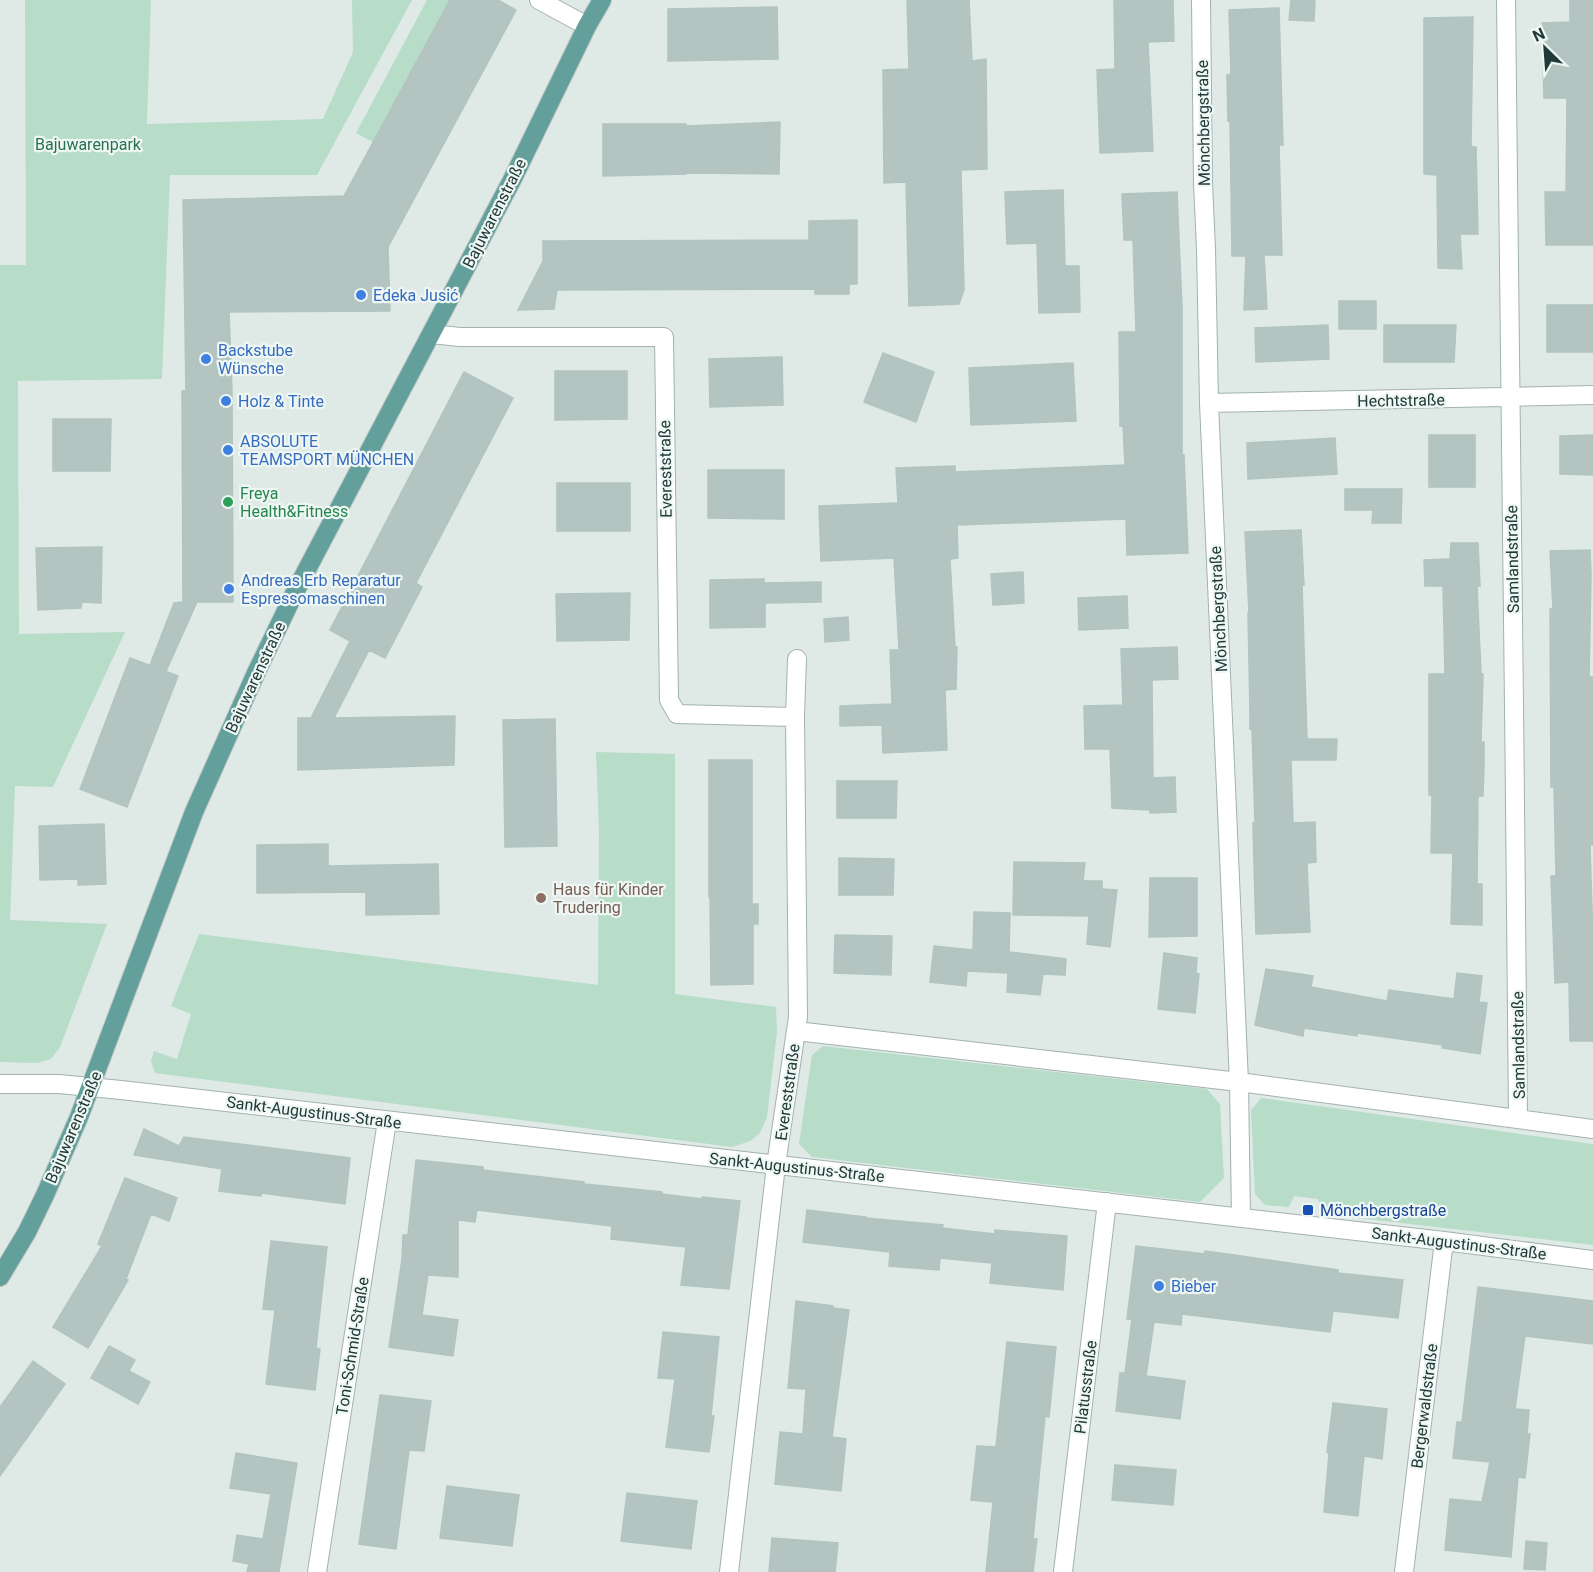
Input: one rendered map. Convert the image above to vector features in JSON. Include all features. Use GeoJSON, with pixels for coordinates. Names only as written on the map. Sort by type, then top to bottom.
{"type":"FeatureCollection","features":[{"type":"Feature","properties":{"kind":"main road","name":"Bajuwarenstraße"},"geometry":{"type":"LineString","coordinates":[[0,1277],[27,1232],[45,1195],[91,1088],[194,812],[256,674],[294,594],[512,180],[602,0]]}},
{"type":"Feature","properties":{"kind":"street"},"geometry":{"type":"LineString","coordinates":[[539,0],[587,26]]}},
{"type":"Feature","properties":{"kind":"street","name":"Mönchbergstraße"},"geometry":{"type":"LineString","coordinates":[[1201,0],[1209,403],[1239,1082],[1241,1218]]}},
{"type":"Feature","properties":{"kind":"street","name":"Samlandstraße"},"geometry":{"type":"LineString","coordinates":[[1506,0],[1518,1119]]}},
{"type":"Feature","properties":{"kind":"street","name":"Evereststraße"},"geometry":{"type":"LineString","coordinates":[[431,333],[460,337],[664,337],[669,700],[677,714],[795,717]]}},
{"type":"Feature","properties":{"kind":"street","name":"Hechtstraße"},"geometry":{"type":"LineString","coordinates":[[1209,403],[1593,395]]}},
{"type":"Feature","properties":{"kind":"street","name":"Evereststraße"},"geometry":{"type":"LineString","coordinates":[[729,1572],[776,1165],[796,1031],[798,1001],[795,717],[797,659]]}},
{"type":"Feature","properties":{"kind":"street"},"geometry":{"type":"LineString","coordinates":[[796,1031],[1239,1082],[1593,1129]]}},
{"type":"Feature","properties":{"kind":"street","name":"Sankt-Augustinus-Straße"},"geometry":{"type":"LineString","coordinates":[[0,1084],[59,1084],[1444,1241],[1593,1260]]}},
{"type":"Feature","properties":{"kind":"street","name":"Toni-Schmid-Straße"},"geometry":{"type":"LineString","coordinates":[[318,1572],[387,1121]]}},
{"type":"Feature","properties":{"kind":"street","name":"Pilatusstraße"},"geometry":{"type":"LineString","coordinates":[[1063,1572],[1107,1203]]}},
{"type":"Feature","properties":{"kind":"street","name":"Bergerwaldstraße"},"geometry":{"type":"LineString","coordinates":[[1404,1572],[1444,1241]]}},
{"type":"Feature","properties":{"kind":"green space","name":"Bajuwarenpark"},"geometry":{"type":"Polygon","coordinates":[[[25,0],[151,0],[147,124],[323,119],[353,52],[352,0],[412,0],[317,175],[170,175],[162,379],[18,381],[19,634],[125,632],[53,787],[15,786],[10,920],[107,924],[60,1047],[51,1059],[37,1063],[0,1062],[0,265],[26,265],[25,0]]]}},
{"type":"Feature","properties":{"kind":"green space"},"geometry":{"type":"Polygon","coordinates":[[[427,0],[450,0],[373,142],[356,133],[427,0]]]}},
{"type":"Feature","properties":{"kind":"green space"},"geometry":{"type":"Polygon","coordinates":[[[596,752],[675,754],[675,994],[776,1007],[777,1032],[767,1117],[760,1133],[750,1141],[732,1147],[155,1073],[151,1061],[154,1051],[177,1059],[191,1014],[171,1006],[199,934],[598,985],[599,830],[596,752]]]}},
{"type":"Feature","properties":{"kind":"green space"},"geometry":{"type":"Polygon","coordinates":[[[823,1046],[1207,1089],[1220,1104],[1224,1178],[1200,1202],[812,1157],[799,1144],[812,1055],[823,1046]]]}},
{"type":"Feature","properties":{"kind":"green space"},"geometry":{"type":"Polygon","coordinates":[[[1261,1098],[1593,1144],[1593,1245],[1323,1214],[1318,1199],[1294,1196],[1289,1207],[1265,1205],[1255,1194],[1251,1110],[1261,1098]]]}},
{"type":"Feature","properties":{"kind":"building"},"geometry":{"type":"Polygon","coordinates":[[[450,0],[498,0],[516,10],[388,247],[390,311],[229,312],[232,391],[233,602],[197,602],[166,671],[150,665],[174,603],[183,602],[182,391],[186,391],[183,200],[344,196],[450,0]]]}},
{"type":"Feature","properties":{"kind":"building"},"geometry":{"type":"Polygon","coordinates":[[[907,0],[969,0],[972,61],[986,59],[987,169],[961,170],[964,290],[959,304],[909,306],[906,182],[884,183],[883,70],[909,69],[907,0]]]}},
{"type":"Feature","properties":{"kind":"building"},"geometry":{"type":"Polygon","coordinates":[[[1114,0],[1173,0],[1174,41],[1148,42],[1153,151],[1100,153],[1097,70],[1115,69],[1114,0]]]}},
{"type":"Feature","properties":{"kind":"building"},"geometry":{"type":"Polygon","coordinates":[[[1291,0],[1315,0],[1314,21],[1289,20],[1291,0]]]}},
{"type":"Feature","properties":{"kind":"building"},"geometry":{"type":"Polygon","coordinates":[[[1570,0],[1593,0],[1593,245],[1546,245],[1545,192],[1566,192],[1567,98],[1544,98],[1542,23],[1570,22],[1570,0]]]}},
{"type":"Feature","properties":{"kind":"building"},"geometry":{"type":"Polygon","coordinates":[[[777,7],[778,59],[668,61],[668,9],[777,7]]]}},
{"type":"Feature","properties":{"kind":"building"},"geometry":{"type":"Polygon","coordinates":[[[1279,8],[1283,145],[1279,145],[1282,255],[1264,255],[1267,309],[1244,310],[1246,256],[1232,256],[1227,75],[1231,74],[1229,10],[1279,8]]]}},
{"type":"Feature","properties":{"kind":"building"},"geometry":{"type":"Polygon","coordinates":[[[1473,17],[1471,147],[1476,147],[1478,234],[1460,234],[1462,269],[1438,268],[1437,175],[1424,174],[1424,18],[1473,17]]]}},
{"type":"Feature","properties":{"kind":"building"},"geometry":{"type":"Polygon","coordinates":[[[780,122],[779,174],[686,173],[603,176],[603,124],[686,124],[686,126],[780,122]]]}},
{"type":"Feature","properties":{"kind":"building"},"geometry":{"type":"Polygon","coordinates":[[[1063,190],[1065,266],[1079,266],[1080,312],[1039,313],[1037,243],[1007,244],[1005,192],[1063,190]]]}},
{"type":"Feature","properties":{"kind":"building"},"geometry":{"type":"Polygon","coordinates":[[[1177,192],[1182,308],[1182,455],[1184,455],[1188,553],[1127,555],[1126,519],[957,525],[958,558],[950,559],[955,647],[957,647],[956,689],[945,690],[947,750],[883,753],[882,725],[840,726],[840,706],[892,704],[890,650],[899,650],[894,558],[821,561],[819,506],[898,503],[896,468],[955,466],[955,472],[1125,465],[1123,425],[1120,426],[1119,332],[1136,332],[1133,240],[1124,240],[1122,194],[1177,192]]]}},
{"type":"Feature","properties":{"kind":"building"},"geometry":{"type":"Polygon","coordinates":[[[857,220],[857,284],[849,284],[849,294],[815,294],[815,289],[557,290],[554,309],[518,310],[543,261],[543,241],[809,240],[809,221],[857,220]]]}},
{"type":"Feature","properties":{"kind":"building"},"geometry":{"type":"Polygon","coordinates":[[[1339,301],[1376,301],[1376,329],[1339,329],[1339,301]]]}},
{"type":"Feature","properties":{"kind":"building"},"geometry":{"type":"Polygon","coordinates":[[[1547,305],[1593,305],[1593,352],[1547,352],[1547,305]]]}},
{"type":"Feature","properties":{"kind":"building"},"geometry":{"type":"Polygon","coordinates":[[[1328,325],[1329,359],[1256,362],[1255,328],[1328,325]]]}},
{"type":"Feature","properties":{"kind":"building"},"geometry":{"type":"Polygon","coordinates":[[[1384,325],[1456,325],[1454,362],[1384,362],[1384,325]]]}},
{"type":"Feature","properties":{"kind":"building"},"geometry":{"type":"Polygon","coordinates":[[[883,353],[934,372],[916,422],[864,402],[883,353]]]}},
{"type":"Feature","properties":{"kind":"building"},"geometry":{"type":"Polygon","coordinates":[[[782,357],[783,405],[710,407],[709,359],[782,357]]]}},
{"type":"Feature","properties":{"kind":"building"},"geometry":{"type":"Polygon","coordinates":[[[1073,363],[1076,421],[971,425],[969,368],[1073,363]]]}},
{"type":"Feature","properties":{"kind":"building"},"geometry":{"type":"Polygon","coordinates":[[[555,371],[627,371],[627,419],[555,420],[555,371]]]}},
{"type":"Feature","properties":{"kind":"building"},"geometry":{"type":"Polygon","coordinates":[[[464,372],[513,398],[416,583],[422,587],[385,658],[369,650],[334,718],[455,716],[454,765],[298,770],[298,718],[311,718],[350,641],[330,630],[464,372]]]}},
{"type":"Feature","properties":{"kind":"building"},"geometry":{"type":"Polygon","coordinates":[[[53,419],[111,419],[110,471],[53,471],[53,419]]]}},
{"type":"Feature","properties":{"kind":"building"},"geometry":{"type":"Polygon","coordinates":[[[1429,435],[1475,435],[1475,487],[1429,487],[1429,435]]]}},
{"type":"Feature","properties":{"kind":"building"},"geometry":{"type":"Polygon","coordinates":[[[1593,435],[1593,475],[1560,474],[1560,436],[1593,435]]]}},
{"type":"Feature","properties":{"kind":"building"},"geometry":{"type":"Polygon","coordinates":[[[1335,438],[1337,474],[1248,479],[1247,443],[1335,438]]]}},
{"type":"Feature","properties":{"kind":"building"},"geometry":{"type":"Polygon","coordinates":[[[708,470],[784,470],[784,519],[708,518],[708,470]]]}},
{"type":"Feature","properties":{"kind":"building"},"geometry":{"type":"Polygon","coordinates":[[[557,483],[630,483],[630,531],[557,531],[557,483]]]}},
{"type":"Feature","properties":{"kind":"building"},"geometry":{"type":"Polygon","coordinates":[[[1345,489],[1402,489],[1401,523],[1372,523],[1373,510],[1345,510],[1345,489]]]}},
{"type":"Feature","properties":{"kind":"building"},"geometry":{"type":"Polygon","coordinates":[[[1301,530],[1307,739],[1337,739],[1336,760],[1291,760],[1293,823],[1315,822],[1316,862],[1307,863],[1310,932],[1256,934],[1253,823],[1255,823],[1245,532],[1301,530]]]}},
{"type":"Feature","properties":{"kind":"building"},"geometry":{"type":"Polygon","coordinates":[[[1451,543],[1478,543],[1480,586],[1477,586],[1481,674],[1483,674],[1481,742],[1484,742],[1484,766],[1483,796],[1478,796],[1477,884],[1482,884],[1482,925],[1451,924],[1453,853],[1431,853],[1429,674],[1445,674],[1443,586],[1425,586],[1424,560],[1450,559],[1451,543]]]}},
{"type":"Feature","properties":{"kind":"building"},"geometry":{"type":"Polygon","coordinates":[[[102,547],[101,603],[82,602],[81,608],[38,610],[36,548],[102,547]]]}},
{"type":"Feature","properties":{"kind":"building"},"geometry":{"type":"Polygon","coordinates":[[[1590,550],[1589,677],[1593,677],[1593,845],[1590,845],[1593,1041],[1570,1041],[1569,982],[1555,983],[1551,876],[1556,876],[1554,787],[1551,787],[1550,609],[1553,609],[1550,551],[1590,550]]]}},
{"type":"Feature","properties":{"kind":"building"},"geometry":{"type":"Polygon","coordinates":[[[1023,572],[1024,603],[993,605],[991,574],[1023,572]]]}},
{"type":"Feature","properties":{"kind":"building"},"geometry":{"type":"Polygon","coordinates":[[[764,579],[764,583],[821,582],[821,602],[765,603],[765,627],[710,628],[710,580],[764,579]]]}},
{"type":"Feature","properties":{"kind":"building"},"geometry":{"type":"Polygon","coordinates":[[[630,593],[629,640],[557,641],[556,594],[630,593]]]}},
{"type":"Feature","properties":{"kind":"building"},"geometry":{"type":"Polygon","coordinates":[[[1127,596],[1128,628],[1079,630],[1078,598],[1127,596]]]}},
{"type":"Feature","properties":{"kind":"building"},"geometry":{"type":"Polygon","coordinates":[[[848,617],[849,640],[825,642],[824,619],[848,617]]]}},
{"type":"Feature","properties":{"kind":"building"},"geometry":{"type":"Polygon","coordinates":[[[1177,647],[1178,679],[1152,680],[1153,778],[1175,777],[1176,812],[1150,813],[1150,810],[1112,808],[1110,749],[1085,749],[1084,706],[1123,705],[1121,649],[1177,647]]]}},
{"type":"Feature","properties":{"kind":"building"},"geometry":{"type":"Polygon","coordinates":[[[130,658],[178,676],[127,807],[80,789],[130,658]]]}},
{"type":"Feature","properties":{"kind":"building"},"geometry":{"type":"Polygon","coordinates":[[[555,719],[557,846],[505,847],[503,720],[555,719]]]}},
{"type":"Feature","properties":{"kind":"building"},"geometry":{"type":"Polygon","coordinates":[[[709,760],[752,760],[752,904],[758,904],[758,924],[753,924],[753,984],[711,985],[709,760]]]}},
{"type":"Feature","properties":{"kind":"building"},"geometry":{"type":"Polygon","coordinates":[[[837,781],[897,781],[896,818],[837,818],[837,781]]]}},
{"type":"Feature","properties":{"kind":"building"},"geometry":{"type":"Polygon","coordinates":[[[104,824],[106,884],[78,885],[78,879],[40,880],[39,826],[104,824]]]}},
{"type":"Feature","properties":{"kind":"building"},"geometry":{"type":"Polygon","coordinates":[[[328,844],[328,866],[438,864],[439,914],[366,915],[366,892],[257,893],[257,845],[328,844]]]}},
{"type":"Feature","properties":{"kind":"building"},"geometry":{"type":"Polygon","coordinates":[[[839,858],[894,859],[893,895],[839,895],[839,858]]]}},
{"type":"Feature","properties":{"kind":"building"},"geometry":{"type":"Polygon","coordinates":[[[1014,862],[1085,863],[1083,881],[1102,881],[1102,889],[1117,890],[1110,947],[1087,944],[1089,916],[1013,915],[1014,862]]]}},
{"type":"Feature","properties":{"kind":"building"},"geometry":{"type":"Polygon","coordinates":[[[1150,878],[1197,878],[1197,936],[1149,937],[1150,878]]]}},
{"type":"Feature","properties":{"kind":"building"},"geometry":{"type":"Polygon","coordinates":[[[974,912],[1010,913],[1009,952],[1066,959],[1065,975],[1043,974],[1040,995],[1007,992],[1008,973],[967,971],[966,986],[930,982],[934,946],[973,950],[974,912]]]}},
{"type":"Feature","properties":{"kind":"building"},"geometry":{"type":"Polygon","coordinates":[[[835,935],[892,936],[891,975],[834,973],[835,935]]]}},
{"type":"Feature","properties":{"kind":"building"},"geometry":{"type":"Polygon","coordinates":[[[1164,953],[1197,958],[1196,973],[1199,974],[1195,1013],[1158,1009],[1164,953]]]}},
{"type":"Feature","properties":{"kind":"building"},"geometry":{"type":"Polygon","coordinates":[[[1266,969],[1313,976],[1311,987],[1387,1001],[1389,990],[1454,999],[1457,973],[1482,976],[1479,1002],[1487,1003],[1480,1054],[1442,1048],[1443,1045],[1357,1033],[1357,1036],[1304,1028],[1303,1036],[1255,1025],[1266,969]]]}},
{"type":"Feature","properties":{"kind":"building"},"geometry":{"type":"Polygon","coordinates":[[[144,1129],[179,1146],[184,1137],[350,1158],[345,1204],[261,1193],[261,1196],[219,1191],[222,1169],[134,1155],[144,1129]]]}},
{"type":"Feature","properties":{"kind":"building"},"geometry":{"type":"Polygon","coordinates":[[[416,1160],[483,1167],[483,1170],[662,1192],[662,1194],[740,1201],[729,1289],[681,1285],[686,1247],[611,1239],[612,1226],[477,1210],[475,1222],[458,1220],[458,1277],[428,1275],[422,1315],[458,1320],[453,1356],[389,1347],[402,1259],[403,1235],[408,1235],[416,1160]]]}},
{"type":"Feature","properties":{"kind":"building"},"geometry":{"type":"Polygon","coordinates":[[[125,1178],[177,1198],[169,1221],[151,1214],[126,1279],[128,1280],[88,1348],[53,1327],[102,1246],[98,1244],[125,1178]]]}},
{"type":"Feature","properties":{"kind":"building"},"geometry":{"type":"Polygon","coordinates":[[[807,1210],[943,1225],[942,1228],[995,1234],[995,1230],[1067,1236],[1063,1290],[990,1283],[992,1263],[940,1258],[939,1270],[889,1266],[890,1252],[803,1242],[807,1210]]]}},
{"type":"Feature","properties":{"kind":"building"},"geometry":{"type":"Polygon","coordinates":[[[271,1241],[327,1247],[316,1348],[320,1349],[315,1390],[266,1384],[275,1310],[263,1309],[271,1241]]]}},
{"type":"Feature","properties":{"kind":"building"},"geometry":{"type":"Polygon","coordinates":[[[1136,1246],[1205,1254],[1205,1251],[1338,1270],[1338,1273],[1403,1280],[1398,1318],[1333,1311],[1330,1332],[1182,1314],[1181,1325],[1154,1322],[1146,1376],[1185,1381],[1180,1419],[1116,1411],[1120,1373],[1125,1373],[1132,1319],[1127,1319],[1136,1246]]]}},
{"type":"Feature","properties":{"kind":"building"},"geometry":{"type":"Polygon","coordinates":[[[1478,1287],[1593,1301],[1593,1344],[1525,1336],[1515,1409],[1529,1410],[1527,1434],[1530,1434],[1525,1478],[1518,1477],[1511,1557],[1445,1550],[1450,1499],[1482,1502],[1490,1462],[1453,1458],[1457,1422],[1462,1422],[1478,1287]]]}},
{"type":"Feature","properties":{"kind":"building"},"geometry":{"type":"Polygon","coordinates":[[[796,1301],[849,1310],[832,1437],[846,1439],[841,1491],[775,1484],[780,1432],[803,1434],[806,1389],[788,1388],[796,1301]]]}},
{"type":"Feature","properties":{"kind":"building"},"geometry":{"type":"Polygon","coordinates":[[[663,1332],[719,1337],[711,1416],[714,1416],[709,1452],[666,1447],[675,1379],[658,1378],[663,1332]]]}},
{"type":"Feature","properties":{"kind":"building"},"geometry":{"type":"Polygon","coordinates":[[[1007,1342],[1056,1347],[1049,1417],[1045,1416],[1033,1539],[1037,1539],[1033,1572],[986,1572],[993,1502],[971,1500],[977,1446],[996,1447],[1007,1342]]]}},
{"type":"Feature","properties":{"kind":"building"},"geometry":{"type":"Polygon","coordinates":[[[109,1346],[135,1360],[129,1371],[150,1382],[138,1404],[91,1378],[109,1346]]]}},
{"type":"Feature","properties":{"kind":"building"},"geometry":{"type":"Polygon","coordinates":[[[33,1361],[65,1384],[0,1476],[0,1407],[33,1361]]]}},
{"type":"Feature","properties":{"kind":"building"},"geometry":{"type":"Polygon","coordinates":[[[380,1395],[431,1401],[424,1451],[409,1450],[396,1549],[359,1544],[380,1395]]]}},
{"type":"Feature","properties":{"kind":"building"},"geometry":{"type":"Polygon","coordinates":[[[1333,1403],[1387,1409],[1382,1459],[1364,1456],[1358,1516],[1324,1512],[1329,1453],[1327,1452],[1333,1403]]]}},
{"type":"Feature","properties":{"kind":"building"},"geometry":{"type":"Polygon","coordinates":[[[236,1453],[297,1463],[279,1572],[247,1572],[249,1564],[233,1561],[237,1535],[263,1539],[271,1494],[230,1488],[236,1453]]]}},
{"type":"Feature","properties":{"kind":"building"},"geometry":{"type":"Polygon","coordinates":[[[1115,1465],[1176,1470],[1173,1505],[1112,1500],[1115,1465]]]}},
{"type":"Feature","properties":{"kind":"building"},"geometry":{"type":"Polygon","coordinates":[[[447,1486],[519,1495],[512,1546],[440,1538],[447,1486]]]}},
{"type":"Feature","properties":{"kind":"building"},"geometry":{"type":"Polygon","coordinates":[[[627,1493],[697,1501],[691,1549],[621,1541],[627,1493]]]}},
{"type":"Feature","properties":{"kind":"building"},"geometry":{"type":"Polygon","coordinates":[[[772,1538],[838,1543],[835,1572],[769,1572],[772,1538]]]}},
{"type":"Feature","properties":{"kind":"building"},"geometry":{"type":"Polygon","coordinates":[[[1526,1541],[1547,1543],[1545,1570],[1524,1569],[1526,1541]]]}},
{"type":"Feature","properties":{"kind":"place","name":"Edeka Jusić"},"geometry":{"type":"Point","coordinates":[361,295]}},
{"type":"Feature","properties":{"kind":"place","name":"Backstube Wünsche"},"geometry":{"type":"Point","coordinates":[206,359]}},
{"type":"Feature","properties":{"kind":"place","name":"Holz & Tinte"},"geometry":{"type":"Point","coordinates":[226,401]}},
{"type":"Feature","properties":{"kind":"place","name":"ABSOLUTE TEAMSPORT MÜNCHEN"},"geometry":{"type":"Point","coordinates":[228,450]}},
{"type":"Feature","properties":{"kind":"place","name":"Freya Health&Fitness"},"geometry":{"type":"Point","coordinates":[228,502]}},
{"type":"Feature","properties":{"kind":"place","name":"Andreas Erb Reparatur Espressomaschinen"},"geometry":{"type":"Point","coordinates":[229,589]}},
{"type":"Feature","properties":{"kind":"place","name":"Haus für Kinder Trudering"},"geometry":{"type":"Point","coordinates":[541,898]}},
{"type":"Feature","properties":{"kind":"place","name":"Mönchbergstraße"},"geometry":{"type":"Point","coordinates":[1308,1210]}},
{"type":"Feature","properties":{"kind":"place","name":"Bieber"},"geometry":{"type":"Point","coordinates":[1159,1286]}}]}
